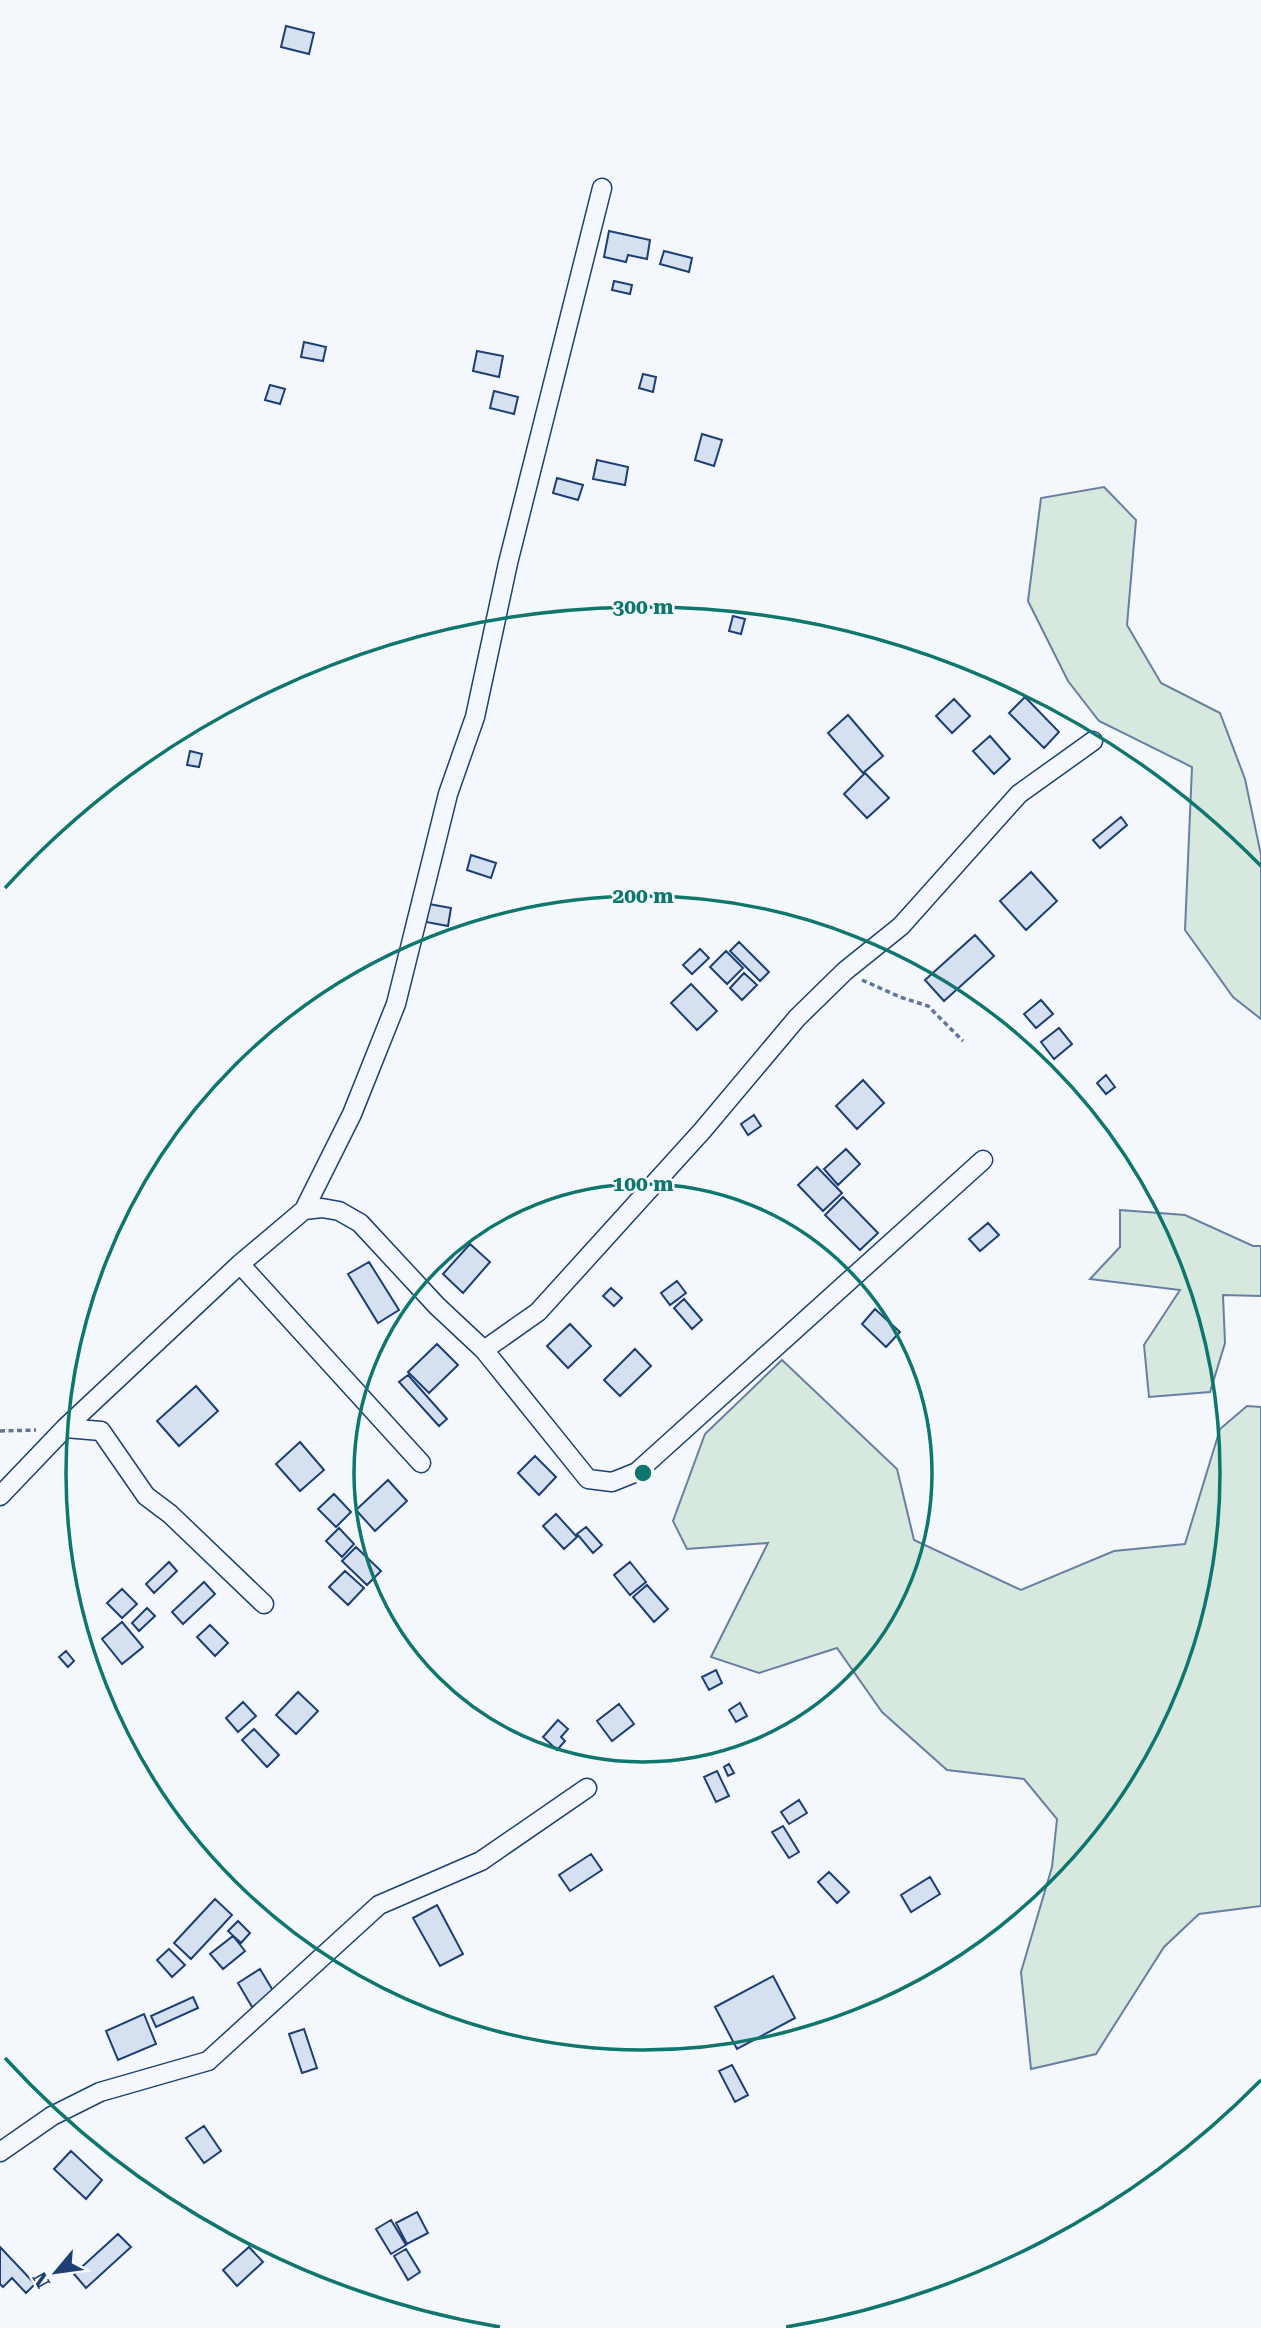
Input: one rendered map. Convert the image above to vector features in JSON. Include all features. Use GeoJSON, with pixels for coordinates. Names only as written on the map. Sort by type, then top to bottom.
{"type":"FeatureCollection","features":[{"type":"Feature","properties":{"kind":"street"},"geometry":{"type":"LineString","coordinates":[[0,1496],[65,1428],[240,1264],[303,1210],[352,1114],[396,1004],[448,794],[475,717],[508,563],[602,188]]}},
{"type":"Feature","properties":{"kind":"street"},"geometry":{"type":"LineString","coordinates":[[484,1350],[538,1312],[702,1131],[797,1018],[845,971],[901,926],[1019,794],[1093,741]]}},
{"type":"Feature","properties":{"kind":"street"},"geometry":{"type":"LineString","coordinates":[[303,1210],[322,1208],[339,1211],[360,1223],[438,1306],[484,1350],[589,1479],[612,1482],[637,1472],[983,1160]]}},
{"type":"Feature","properties":{"kind":"street"},"geometry":{"type":"LineString","coordinates":[[240,1264],[421,1464]]}},
{"type":"Feature","properties":{"kind":"street"},"geometry":{"type":"LineString","coordinates":[[65,1428],[101,1431],[146,1496],[170,1514],[264,1604]]}},
{"type":"Feature","properties":{"kind":"street"},"geometry":{"type":"LineString","coordinates":[[0,2152],[52,2116],[100,2092],[208,2061],[379,1905],[481,1861],[587,1788]]}},
{"type":"Feature","properties":{"kind":"path"},"geometry":{"type":"LineString","coordinates":[[845,971],[900,998],[928,1006],[963,1041]]}},
{"type":"Feature","properties":{"kind":"path"},"geometry":{"type":"LineString","coordinates":[[0,1431],[65,1428]]}},
{"type":"Feature","properties":{"kind":"shaded area"},"geometry":{"type":"Polygon","coordinates":[[[1104,487],[1136,520],[1127,625],[1161,683],[1220,713],[1245,779],[1261,855],[1261,1019],[1233,997],[1185,930],[1192,767],[1099,721],[1068,681],[1028,601],[1041,498],[1104,487]]]}},
{"type":"Feature","properties":{"kind":"shaded area"},"geometry":{"type":"Polygon","coordinates":[[[1120,1210],[1185,1215],[1253,1246],[1261,1246],[1261,1296],[1223,1295],[1225,1343],[1210,1392],[1149,1397],[1144,1345],[1180,1290],[1090,1279],[1120,1247],[1120,1210]]]}},
{"type":"Feature","properties":{"kind":"shaded area"},"geometry":{"type":"Polygon","coordinates":[[[782,1360],[897,1469],[914,1540],[1021,1590],[1114,1551],[1185,1544],[1220,1429],[1247,1406],[1261,1407],[1261,1906],[1199,1914],[1164,1947],[1096,2054],[1031,2069],[1021,1972],[1052,1867],[1057,1819],[1024,1779],[947,1770],[882,1712],[837,1648],[759,1673],[711,1657],[768,1543],[687,1549],[673,1521],[705,1434],[782,1360]]]}},
{"type":"Feature","properties":{"kind":"building"},"geometry":{"type":"Polygon","coordinates":[[[286,26],[314,33],[309,54],[281,47],[286,26]]]}},
{"type":"Feature","properties":{"kind":"building"},"geometry":{"type":"Polygon","coordinates":[[[609,231],[650,240],[647,259],[628,255],[626,262],[604,257],[609,231]]]}},
{"type":"Feature","properties":{"kind":"building"},"geometry":{"type":"Polygon","coordinates":[[[664,251],[692,258],[689,272],[660,264],[664,251]]]}},
{"type":"Feature","properties":{"kind":"building"},"geometry":{"type":"Polygon","coordinates":[[[614,281],[632,285],[630,294],[612,290],[614,281]]]}},
{"type":"Feature","properties":{"kind":"building"},"geometry":{"type":"Polygon","coordinates":[[[304,342],[326,347],[323,361],[301,357],[304,342]]]}},
{"type":"Feature","properties":{"kind":"building"},"geometry":{"type":"Polygon","coordinates":[[[477,351],[503,356],[499,377],[473,371],[477,351]]]}},
{"type":"Feature","properties":{"kind":"building"},"geometry":{"type":"Polygon","coordinates":[[[643,374],[656,377],[653,392],[639,388],[643,374]]]}},
{"type":"Feature","properties":{"kind":"building"},"geometry":{"type":"Polygon","coordinates":[[[270,385],[285,389],[280,404],[265,400],[270,385]]]}},
{"type":"Feature","properties":{"kind":"building"},"geometry":{"type":"Polygon","coordinates":[[[494,391],[518,397],[514,414],[490,408],[494,391]]]}},
{"type":"Feature","properties":{"kind":"building"},"geometry":{"type":"Polygon","coordinates":[[[702,434],[722,440],[714,466],[695,460],[702,434]]]}},
{"type":"Feature","properties":{"kind":"building"},"geometry":{"type":"Polygon","coordinates":[[[597,460],[628,467],[625,485],[593,479],[597,460]]]}},
{"type":"Feature","properties":{"kind":"building"},"geometry":{"type":"Polygon","coordinates":[[[557,478],[583,485],[578,500],[553,493],[557,478]]]}},
{"type":"Feature","properties":{"kind":"building"},"geometry":{"type":"Polygon","coordinates":[[[733,616],[745,619],[741,634],[729,631],[733,616]]]}},
{"type":"Feature","properties":{"kind":"building"},"geometry":{"type":"Polygon","coordinates":[[[1025,697],[1059,732],[1044,748],[1009,713],[1025,697]]]}},
{"type":"Feature","properties":{"kind":"building"},"geometry":{"type":"Polygon","coordinates":[[[954,699],[970,716],[952,733],[936,716],[954,699]]]}},
{"type":"Feature","properties":{"kind":"building"},"geometry":{"type":"Polygon","coordinates":[[[848,715],[883,756],[863,773],[828,733],[848,715]]]}},
{"type":"Feature","properties":{"kind":"building"},"geometry":{"type":"Polygon","coordinates":[[[990,736],[1010,759],[994,774],[973,751],[990,736]]]}},
{"type":"Feature","properties":{"kind":"building"},"geometry":{"type":"Polygon","coordinates":[[[190,751],[202,754],[199,767],[187,765],[190,751]]]}},
{"type":"Feature","properties":{"kind":"building"},"geometry":{"type":"Polygon","coordinates":[[[865,773],[889,798],[867,818],[844,794],[865,773]]]}},
{"type":"Feature","properties":{"kind":"building"},"geometry":{"type":"Polygon","coordinates":[[[1121,817],[1127,825],[1100,848],[1093,840],[1121,817]]]}},
{"type":"Feature","properties":{"kind":"building"},"geometry":{"type":"Polygon","coordinates":[[[471,855],[496,863],[491,878],[467,870],[471,855]]]}},
{"type":"Feature","properties":{"kind":"building"},"geometry":{"type":"Polygon","coordinates":[[[1031,872],[1057,901],[1026,930],[1000,901],[1031,872]]]}},
{"type":"Feature","properties":{"kind":"building"},"geometry":{"type":"Polygon","coordinates":[[[429,904],[451,908],[448,926],[426,922],[429,904]]]}},
{"type":"Feature","properties":{"kind":"building"},"geometry":{"type":"Polygon","coordinates":[[[975,935],[994,956],[944,1001],[925,980],[975,935]]]}},
{"type":"Feature","properties":{"kind":"building"},"geometry":{"type":"Polygon","coordinates":[[[739,942],[769,972],[760,981],[730,951],[739,942]]]}},
{"type":"Feature","properties":{"kind":"building"},"geometry":{"type":"Polygon","coordinates":[[[700,949],[709,958],[692,974],[683,965],[700,949]]]}},
{"type":"Feature","properties":{"kind":"building"},"geometry":{"type":"Polygon","coordinates":[[[726,951],[743,968],[727,984],[710,967],[726,951]]]}},
{"type":"Feature","properties":{"kind":"building"},"geometry":{"type":"Polygon","coordinates":[[[744,973],[757,985],[742,1000],[730,988],[744,973]]]}},
{"type":"Feature","properties":{"kind":"building"},"geometry":{"type":"Polygon","coordinates":[[[691,984],[717,1011],[697,1030],[671,1003],[691,984]]]}},
{"type":"Feature","properties":{"kind":"building"},"geometry":{"type":"Polygon","coordinates":[[[1041,1000],[1053,1014],[1036,1028],[1024,1014],[1041,1000]]]}},
{"type":"Feature","properties":{"kind":"building"},"geometry":{"type":"Polygon","coordinates":[[[1059,1028],[1072,1044],[1054,1059],[1041,1042],[1059,1028]]]}},
{"type":"Feature","properties":{"kind":"building"},"geometry":{"type":"Polygon","coordinates":[[[1106,1075],[1115,1087],[1106,1094],[1097,1083],[1106,1075]]]}},
{"type":"Feature","properties":{"kind":"building"},"geometry":{"type":"Polygon","coordinates":[[[863,1080],[884,1103],[857,1129],[836,1106],[863,1080]]]}},
{"type":"Feature","properties":{"kind":"building"},"geometry":{"type":"Polygon","coordinates":[[[754,1115],[761,1126],[748,1135],[741,1124],[754,1115]]]}},
{"type":"Feature","properties":{"kind":"building"},"geometry":{"type":"Polygon","coordinates":[[[846,1149],[860,1164],[838,1185],[824,1169],[846,1149]]]}},
{"type":"Feature","properties":{"kind":"building"},"geometry":{"type":"Polygon","coordinates":[[[817,1167],[842,1193],[823,1211],[798,1185],[817,1167]]]}},
{"type":"Feature","properties":{"kind":"building"},"geometry":{"type":"Polygon","coordinates":[[[843,1197],[878,1233],[860,1250],[825,1215],[843,1197]]]}},
{"type":"Feature","properties":{"kind":"building"},"geometry":{"type":"Polygon","coordinates":[[[988,1223],[999,1235],[980,1251],[969,1239],[988,1223]]]}},
{"type":"Feature","properties":{"kind":"building"},"geometry":{"type":"Polygon","coordinates":[[[470,1244],[490,1262],[463,1293],[443,1274],[470,1244]]]}},
{"type":"Feature","properties":{"kind":"building"},"geometry":{"type":"Polygon","coordinates":[[[369,1262],[399,1310],[378,1323],[348,1274],[369,1262]]]}},
{"type":"Feature","properties":{"kind":"building"},"geometry":{"type":"Polygon","coordinates":[[[677,1281],[686,1293],[670,1305],[661,1293],[677,1281]]]}},
{"type":"Feature","properties":{"kind":"building"},"geometry":{"type":"Polygon","coordinates":[[[611,1288],[622,1298],[614,1306],[603,1296],[611,1288]]]}},
{"type":"Feature","properties":{"kind":"building"},"geometry":{"type":"Polygon","coordinates":[[[684,1299],[702,1320],[692,1329],[674,1308],[684,1299]]]}},
{"type":"Feature","properties":{"kind":"building"},"geometry":{"type":"Polygon","coordinates":[[[875,1309],[900,1332],[886,1347],[862,1324],[875,1309]]]}},
{"type":"Feature","properties":{"kind":"building"},"geometry":{"type":"Polygon","coordinates":[[[570,1324],[591,1346],[568,1368],[547,1346],[570,1324]]]}},
{"type":"Feature","properties":{"kind":"building"},"geometry":{"type":"Polygon","coordinates":[[[437,1344],[458,1365],[429,1393],[408,1372],[437,1344]]]}},
{"type":"Feature","properties":{"kind":"building"},"geometry":{"type":"Polygon","coordinates":[[[635,1349],[651,1366],[620,1396],[604,1380],[635,1349]]]}},
{"type":"Feature","properties":{"kind":"building"},"geometry":{"type":"Polygon","coordinates":[[[408,1375],[447,1419],[439,1426],[399,1382],[408,1375]]]}},
{"type":"Feature","properties":{"kind":"building"},"geometry":{"type":"Polygon","coordinates":[[[196,1386],[218,1411],[179,1446],[157,1421],[196,1386]]]}},
{"type":"Feature","properties":{"kind":"building"},"geometry":{"type":"Polygon","coordinates":[[[300,1442],[324,1470],[300,1491],[276,1464],[300,1442]]]}},
{"type":"Feature","properties":{"kind":"building"},"geometry":{"type":"Polygon","coordinates":[[[535,1456],[556,1477],[539,1495],[518,1473],[535,1456]]]}},
{"type":"Feature","properties":{"kind":"building"},"geometry":{"type":"Polygon","coordinates":[[[388,1480],[407,1501],[375,1531],[356,1510],[388,1480]]]}},
{"type":"Feature","properties":{"kind":"building"},"geometry":{"type":"Polygon","coordinates":[[[334,1494],[351,1512],[336,1527],[318,1509],[334,1494]]]}},
{"type":"Feature","properties":{"kind":"building"},"geometry":{"type":"Polygon","coordinates":[[[556,1514],[577,1537],[564,1549],[543,1526],[556,1514]]]}},
{"type":"Feature","properties":{"kind":"building"},"geometry":{"type":"Polygon","coordinates":[[[586,1527],[602,1545],[593,1553],[577,1534],[586,1527]]]}},
{"type":"Feature","properties":{"kind":"building"},"geometry":{"type":"Polygon","coordinates":[[[339,1528],[354,1544],[342,1557],[326,1541],[339,1528]]]}},
{"type":"Feature","properties":{"kind":"building"},"geometry":{"type":"Polygon","coordinates":[[[356,1547],[381,1571],[367,1585],[342,1561],[356,1547]]]}},
{"type":"Feature","properties":{"kind":"building"},"geometry":{"type":"Polygon","coordinates":[[[169,1562],[177,1571],[154,1593],[146,1584],[169,1562]]]}},
{"type":"Feature","properties":{"kind":"building"},"geometry":{"type":"Polygon","coordinates":[[[630,1562],[646,1582],[630,1595],[614,1575],[630,1562]]]}},
{"type":"Feature","properties":{"kind":"building"},"geometry":{"type":"Polygon","coordinates":[[[345,1571],[364,1588],[348,1605],[329,1587],[345,1571]]]}},
{"type":"Feature","properties":{"kind":"building"},"geometry":{"type":"Polygon","coordinates":[[[204,1582],[215,1594],[183,1624],[172,1612],[204,1582]]]}},
{"type":"Feature","properties":{"kind":"building"},"geometry":{"type":"Polygon","coordinates":[[[647,1585],[668,1609],[654,1622],[633,1597],[647,1585]]]}},
{"type":"Feature","properties":{"kind":"building"},"geometry":{"type":"Polygon","coordinates":[[[122,1589],[137,1604],[122,1618],[107,1603],[122,1589]]]}},
{"type":"Feature","properties":{"kind":"building"},"geometry":{"type":"Polygon","coordinates":[[[147,1608],[155,1616],[139,1631],[132,1623],[147,1608]]]}},
{"type":"Feature","properties":{"kind":"building"},"geometry":{"type":"Polygon","coordinates":[[[122,1622],[143,1647],[122,1664],[102,1639],[122,1622]]]}},
{"type":"Feature","properties":{"kind":"building"},"geometry":{"type":"Polygon","coordinates":[[[210,1625],[228,1643],[215,1656],[197,1637],[210,1625]]]}},
{"type":"Feature","properties":{"kind":"building"},"geometry":{"type":"Polygon","coordinates":[[[66,1651],[74,1661],[68,1667],[59,1657],[66,1651]]]}},
{"type":"Feature","properties":{"kind":"building"},"geometry":{"type":"Polygon","coordinates":[[[716,1670],[722,1683],[709,1690],[702,1677],[716,1670]]]}},
{"type":"Feature","properties":{"kind":"building"},"geometry":{"type":"Polygon","coordinates":[[[298,1692],[318,1711],[296,1734],[276,1715],[298,1692]]]}},
{"type":"Feature","properties":{"kind":"building"},"geometry":{"type":"Polygon","coordinates":[[[243,1702],[256,1716],[238,1732],[226,1718],[243,1702]]]}},
{"type":"Feature","properties":{"kind":"building"},"geometry":{"type":"Polygon","coordinates":[[[740,1703],[747,1716],[736,1722],[729,1710],[740,1703]]]}},
{"type":"Feature","properties":{"kind":"building"},"geometry":{"type":"Polygon","coordinates":[[[619,1704],[634,1724],[612,1741],[597,1721],[619,1704]]]}},
{"type":"Feature","properties":{"kind":"building"},"geometry":{"type":"Polygon","coordinates":[[[558,1720],[568,1729],[561,1737],[565,1741],[557,1750],[543,1737],[558,1720]]]}},
{"type":"Feature","properties":{"kind":"building"},"geometry":{"type":"Polygon","coordinates":[[[254,1729],[279,1755],[267,1767],[242,1740],[254,1729]]]}},
{"type":"Feature","properties":{"kind":"building"},"geometry":{"type":"Polygon","coordinates":[[[729,1764],[734,1773],[728,1776],[724,1767],[729,1764]]]}},
{"type":"Feature","properties":{"kind":"building"},"geometry":{"type":"Polygon","coordinates":[[[717,1771],[729,1796],[716,1802],[704,1777],[717,1771]]]}},
{"type":"Feature","properties":{"kind":"building"},"geometry":{"type":"Polygon","coordinates":[[[799,1800],[807,1813],[789,1824],[781,1812],[799,1800]]]}},
{"type":"Feature","properties":{"kind":"building"},"geometry":{"type":"Polygon","coordinates":[[[783,1826],[799,1852],[789,1858],[772,1832],[783,1826]]]}},
{"type":"Feature","properties":{"kind":"building"},"geometry":{"type":"Polygon","coordinates":[[[591,1854],[602,1870],[570,1891],[559,1875],[591,1854]]]}},
{"type":"Feature","properties":{"kind":"building"},"geometry":{"type":"Polygon","coordinates":[[[829,1872],[849,1892],[837,1903],[818,1882],[829,1872]]]}},
{"type":"Feature","properties":{"kind":"building"},"geometry":{"type":"Polygon","coordinates":[[[930,1877],[940,1894],[911,1912],[901,1895],[930,1877]]]}},
{"type":"Feature","properties":{"kind":"building"},"geometry":{"type":"Polygon","coordinates":[[[215,1899],[232,1915],[191,1959],[174,1943],[215,1899]]]}},
{"type":"Feature","properties":{"kind":"building"},"geometry":{"type":"Polygon","coordinates":[[[437,1905],[463,1954],[440,1966],[413,1918],[437,1905]]]}},
{"type":"Feature","properties":{"kind":"building"},"geometry":{"type":"Polygon","coordinates":[[[238,1921],[250,1933],[241,1943],[228,1931],[238,1921]]]}},
{"type":"Feature","properties":{"kind":"building"},"geometry":{"type":"Polygon","coordinates":[[[233,1936],[245,1951],[223,1969],[210,1954],[233,1936]]]}},
{"type":"Feature","properties":{"kind":"building"},"geometry":{"type":"Polygon","coordinates":[[[169,1949],[185,1965],[172,1977],[157,1960],[169,1949]]]}},
{"type":"Feature","properties":{"kind":"building"},"geometry":{"type":"Polygon","coordinates":[[[260,1969],[275,1994],[252,2007],[238,1983],[260,1969]]]}},
{"type":"Feature","properties":{"kind":"building"},"geometry":{"type":"Polygon","coordinates":[[[773,1976],[795,2018],[737,2049],[715,2007],[773,1976]]]}},
{"type":"Feature","properties":{"kind":"building"},"geometry":{"type":"Polygon","coordinates":[[[193,1997],[198,2008],[156,2027],[151,2016],[193,1997]]]}},
{"type":"Feature","properties":{"kind":"building"},"geometry":{"type":"Polygon","coordinates":[[[144,2014],[156,2044],[118,2060],[106,2031],[144,2014]]]}},
{"type":"Feature","properties":{"kind":"building"},"geometry":{"type":"Polygon","coordinates":[[[304,2029],[317,2068],[302,2073],[289,2034],[304,2029]]]}},
{"type":"Feature","properties":{"kind":"building"},"geometry":{"type":"Polygon","coordinates":[[[732,2065],[748,2095],[735,2102],[719,2071],[732,2065]]]}},
{"type":"Feature","properties":{"kind":"building"},"geometry":{"type":"Polygon","coordinates":[[[204,2126],[221,2151],[204,2163],[186,2138],[204,2126]]]}},
{"type":"Feature","properties":{"kind":"building"},"geometry":{"type":"Polygon","coordinates":[[[71,2151],[102,2180],[86,2199],[54,2169],[71,2151]]]}},
{"type":"Feature","properties":{"kind":"building"},"geometry":{"type":"Polygon","coordinates":[[[417,2212],[428,2233],[407,2244],[396,2223],[417,2212]]]}},
{"type":"Feature","properties":{"kind":"building"},"geometry":{"type":"Polygon","coordinates":[[[391,2220],[406,2245],[391,2254],[376,2229],[391,2220]]]}},
{"type":"Feature","properties":{"kind":"building"},"geometry":{"type":"Polygon","coordinates":[[[118,2234],[131,2247],[86,2288],[74,2274],[118,2234]]]}},
{"type":"Feature","properties":{"kind":"building"},"geometry":{"type":"Polygon","coordinates":[[[0,2247],[35,2284],[26,2293],[12,2278],[3,2287],[0,2284],[0,2247]]]}},
{"type":"Feature","properties":{"kind":"building"},"geometry":{"type":"Polygon","coordinates":[[[249,2247],[263,2262],[237,2286],[223,2270],[249,2247]]]}},
{"type":"Feature","properties":{"kind":"building"},"geometry":{"type":"Polygon","coordinates":[[[406,2249],[420,2272],[408,2280],[394,2256],[406,2249]]]}}]}
